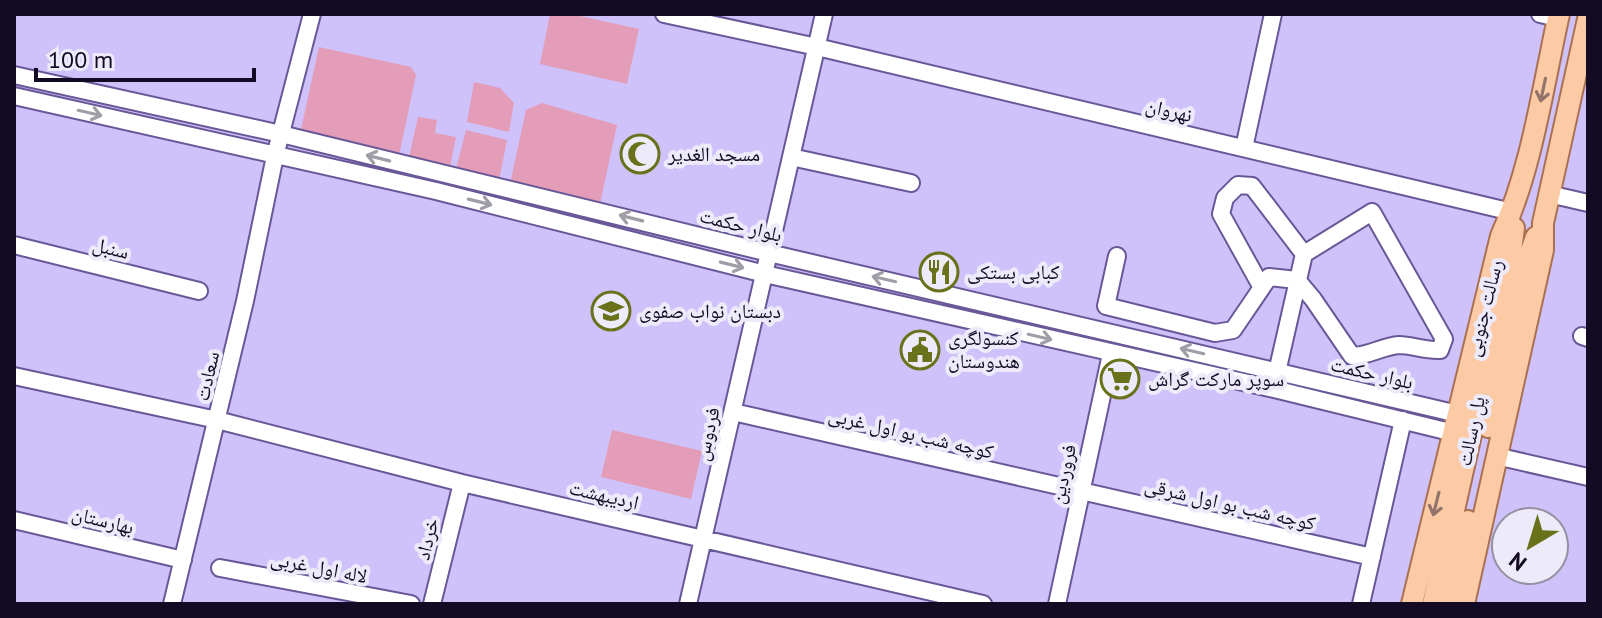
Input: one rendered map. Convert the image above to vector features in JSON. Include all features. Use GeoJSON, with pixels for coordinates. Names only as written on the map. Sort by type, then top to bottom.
{"type":"FeatureCollection","features":[{"type":"Feature","properties":{"kind":"main road","name":"رسالت جنوبی"},"geometry":{"type":"LineString","coordinates":[[1412,604],[1501,236],[1512,212],[1537,117],[1552,15]]}},
{"type":"Feature","properties":{"kind":"main road"},"geometry":{"type":"LineString","coordinates":[[1464,604],[1543,250],[1543,223],[1588,19]]}},
{"type":"Feature","properties":{"kind":"main road","name":"پل رسالت"},"geometry":{"type":"LineString","coordinates":[[1450,604],[1517,268],[1512,212]]}},
{"type":"Feature","properties":{"kind":"main road","name":"پل رسالت"},"geometry":{"type":"LineString","coordinates":[[1433,604],[1517,268],[1543,223]]}},
{"type":"Feature","properties":{"kind":"street","name":"سعادت"},"geometry":{"type":"LineString","coordinates":[[172,604],[217,420],[275,156],[312,14]]}},
{"type":"Feature","properties":{"kind":"street","name":"نهروان"},"geometry":{"type":"LineString","coordinates":[[664,14],[817,47],[1512,212]]}},
{"type":"Feature","properties":{"kind":"street","name":"فردوس"},"geometry":{"type":"LineString","coordinates":[[688,604],[824,14]]}},
{"type":"Feature","properties":{"kind":"street"},"geometry":{"type":"LineString","coordinates":[[1244,148],[1273,14]]}},
{"type":"Feature","properties":{"kind":"street","name":"بلوار حکمت"},"geometry":{"type":"LineString","coordinates":[[14,75],[281,134],[769,253],[1277,371],[1456,423]]}},
{"type":"Feature","properties":{"kind":"street","name":"بلوار حکمت"},"geometry":{"type":"LineString","coordinates":[[14,96],[436,191],[765,274],[1111,354],[1403,420],[1456,423]]}},
{"type":"Feature","properties":{"kind":"street"},"geometry":{"type":"LineString","coordinates":[[791,157],[911,183]]}},
{"type":"Feature","properties":{"kind":"street"},"geometry":{"type":"LineString","coordinates":[[1261,286],[1221,214],[1225,198],[1238,185],[1252,186],[1304,254]]}},
{"type":"Feature","properties":{"kind":"street"},"geometry":{"type":"LineString","coordinates":[[1549,194],[1588,203]]}},
{"type":"Feature","properties":{"kind":"street"},"geometry":{"type":"LineString","coordinates":[[1117,256],[1106,306],[1215,333],[1233,330],[1269,277],[1297,280],[1352,356],[1400,345],[1427,351],[1440,350],[1444,339],[1372,212],[1304,254],[1297,280],[1274,389]]}},
{"type":"Feature","properties":{"kind":"street","name":"سنبل"},"geometry":{"type":"LineString","coordinates":[[14,245],[199,291]]}},
{"type":"Feature","properties":{"kind":"street","name":"فروردین"},"geometry":{"type":"LineString","coordinates":[[1057,604],[1111,354]]}},
{"type":"Feature","properties":{"kind":"street","name":"اردیبهشت"},"geometry":{"type":"LineString","coordinates":[[14,376],[217,420],[462,483],[983,604]]}},
{"type":"Feature","properties":{"kind":"street","name":"کوچه شب بو اول غربی"},"geometry":{"type":"LineString","coordinates":[[733,412],[1080,490]]}},
{"type":"Feature","properties":{"kind":"street"},"geometry":{"type":"LineString","coordinates":[[1361,604],[1403,420]]}},
{"type":"Feature","properties":{"kind":"street"},"geometry":{"type":"LineString","coordinates":[[1496,456],[1588,477]]}},
{"type":"Feature","properties":{"kind":"street","name":"خرداد"},"geometry":{"type":"LineString","coordinates":[[432,604],[462,483]]}},
{"type":"Feature","properties":{"kind":"street","name":"کوچه شب بو اول شرقی"},"geometry":{"type":"LineString","coordinates":[[1080,490],[1372,557]]}},
{"type":"Feature","properties":{"kind":"street","name":"بهارستان"},"geometry":{"type":"LineString","coordinates":[[14,520],[183,560]]}},
{"type":"Feature","properties":{"kind":"street","name":"لاله اول غربی"},"geometry":{"type":"LineString","coordinates":[[220,568],[411,604]]}},
{"type":"Feature","properties":{"kind":"shaded area"},"geometry":{"type":"Polygon","coordinates":[[[550,14],[571,14],[639,29],[627,84],[540,64],[550,14]]]}},
{"type":"Feature","properties":{"kind":"shaded area"},"geometry":{"type":"Polygon","coordinates":[[[319,47],[411,67],[416,75],[399,156],[300,134],[319,47]]]}},
{"type":"Feature","properties":{"kind":"shaded area"},"geometry":{"type":"Polygon","coordinates":[[[474,82],[500,88],[514,103],[509,132],[467,122],[474,82]]]}},
{"type":"Feature","properties":{"kind":"shaded area"},"geometry":{"type":"Polygon","coordinates":[[[542,103],[617,125],[600,204],[510,184],[526,110],[542,103]]]}},
{"type":"Feature","properties":{"kind":"shaded area"},"geometry":{"type":"Polygon","coordinates":[[[418,117],[437,120],[435,133],[456,137],[450,167],[409,157],[418,117]]]}},
{"type":"Feature","properties":{"kind":"shaded area"},"geometry":{"type":"Polygon","coordinates":[[[466,130],[507,140],[499,181],[456,169],[466,130]]]}},
{"type":"Feature","properties":{"kind":"shaded area"},"geometry":{"type":"Polygon","coordinates":[[[612,430],[702,451],[691,499],[601,477],[612,430]]]}},
{"type":"Feature","properties":{"kind":"place","name":"مسجد الغدیر"},"geometry":{"type":"Point","coordinates":[640,154]}},
{"type":"Feature","properties":{"kind":"place","name":"کبابی بستکی"},"geometry":{"type":"Point","coordinates":[939,272]}},
{"type":"Feature","properties":{"kind":"place","name":"دبستان نواب صفوی"},"geometry":{"type":"Point","coordinates":[611,311]}},
{"type":"Feature","properties":{"kind":"place","name":"کنسولگری هندوستان"},"geometry":{"type":"Point","coordinates":[920,350]}},
{"type":"Feature","properties":{"kind":"place","name":"سوپر مارکت گراش"},"geometry":{"type":"Point","coordinates":[1120,379]}}]}
